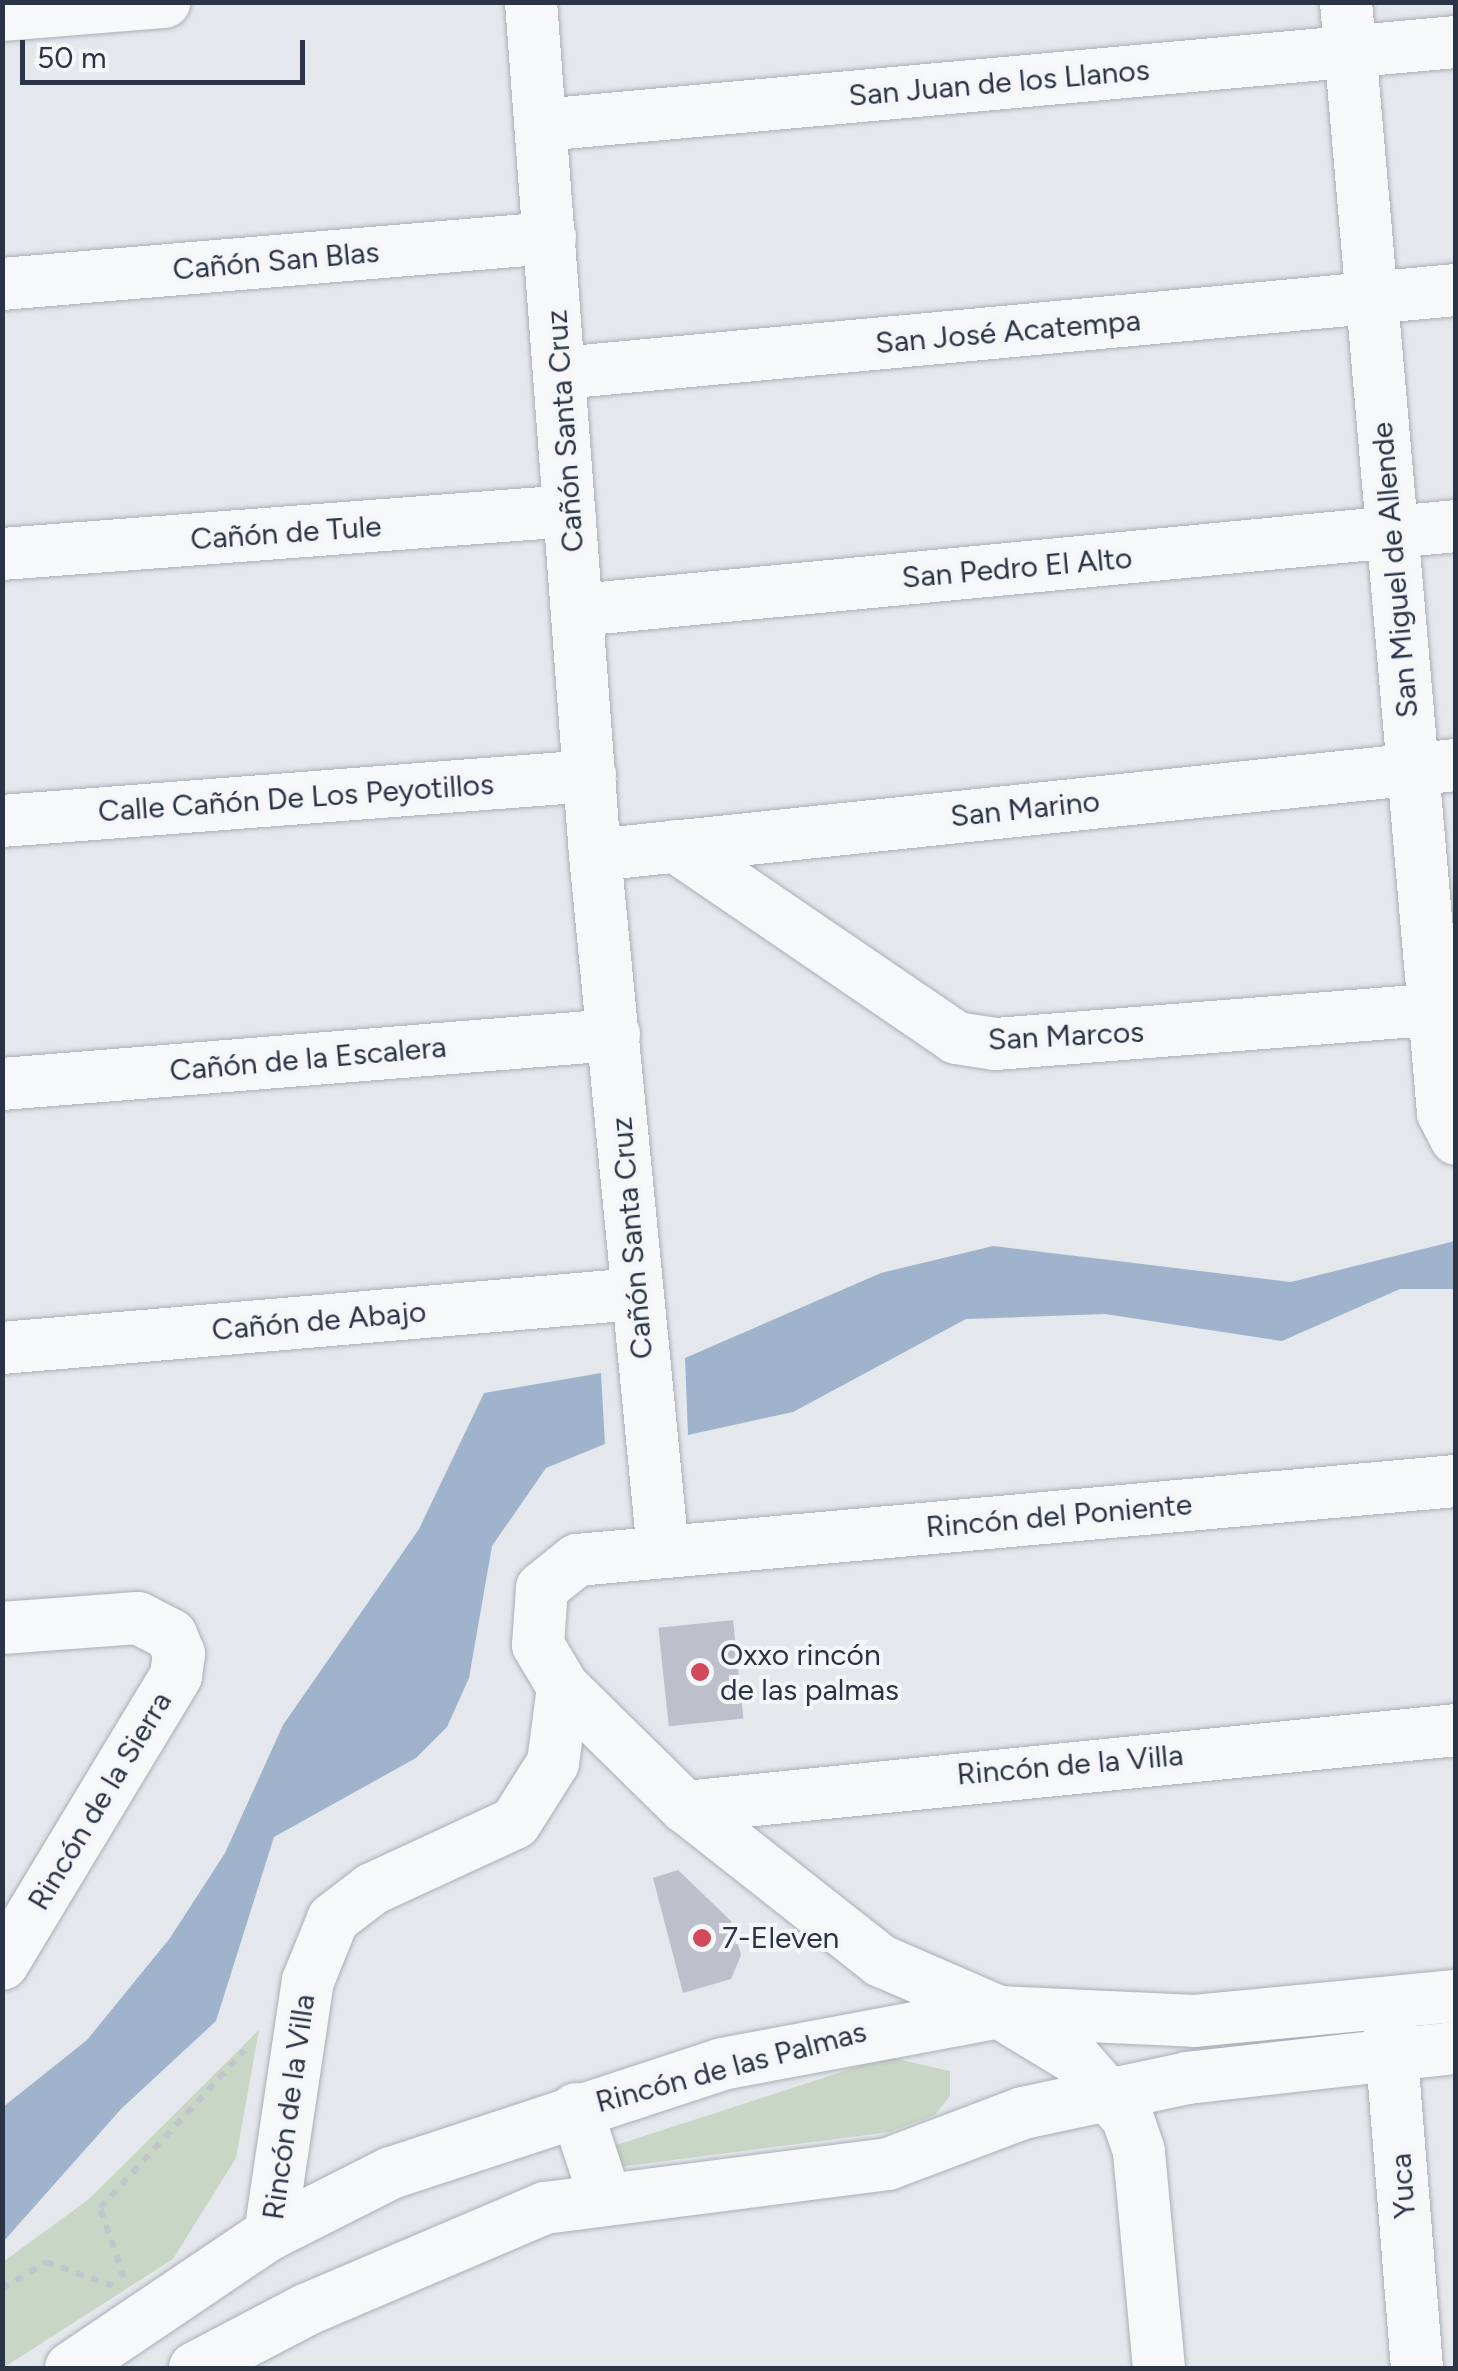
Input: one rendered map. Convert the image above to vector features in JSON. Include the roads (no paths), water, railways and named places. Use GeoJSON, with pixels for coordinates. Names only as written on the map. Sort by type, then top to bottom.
{"type":"FeatureCollection","features":[{"type":"Feature","properties":{"kind":"street"},"geometry":{"type":"LineString","coordinates":[[2,16],[164,2]]}},
{"type":"Feature","properties":{"kind":"street","name":"Cañón Santa Cruz"},"geometry":{"type":"LineString","coordinates":[[531,2],[596,855],[664,1551]]}},
{"type":"Feature","properties":{"kind":"street","name":"San Juan de los Llanos"},"geometry":{"type":"LineString","coordinates":[[542,125],[1348,27],[1456,42]]}},
{"type":"Feature","properties":{"kind":"street","name":"San Miguel de Allende"},"geometry":{"type":"LineString","coordinates":[[1348,27],[1392,532],[1434,767],[1453,1137]]}},
{"type":"Feature","properties":{"kind":"street","name":"Cañón San Blas"},"geometry":{"type":"LineString","coordinates":[[2,284],[550,238]]}},
{"type":"Feature","properties":{"kind":"street","name":"San José Acatempa"},"geometry":{"type":"LineString","coordinates":[[561,374],[1456,290]]}},
{"type":"Feature","properties":{"kind":"street","name":"Cañón de Tule"},"geometry":{"type":"LineString","coordinates":[[2,554],[569,511]]}},
{"type":"Feature","properties":{"kind":"street","name":"San Pedro El Alto"},"geometry":{"type":"LineString","coordinates":[[579,610],[1456,526]]}},
{"type":"Feature","properties":{"kind":"street","name":"San Marino"},"geometry":{"type":"LineString","coordinates":[[596,855],[1434,767]]}},
{"type":"Feature","properties":{"kind":"street","name":"Calle Cañón De Los Peyotillos"},"geometry":{"type":"LineString","coordinates":[[2,820],[590,776]]}},
{"type":"Feature","properties":{"kind":"street","name":"San Marcos"},"geometry":{"type":"LineString","coordinates":[[675,846],[956,1038],[996,1044],[1444,1009]]}},
{"type":"Feature","properties":{"kind":"street","name":"Cañón de la Escalera"},"geometry":{"type":"LineString","coordinates":[[2,1084],[614,1035]]}},
{"type":"Feature","properties":{"kind":"street","name":"Cañón de Abajo"},"geometry":{"type":"LineString","coordinates":[[2,1348],[636,1294]]}},
{"type":"Feature","properties":{"kind":"street","name":"Rincón del Poniente"},"geometry":{"type":"LineString","coordinates":[[664,1551],[1456,1481]]}},
{"type":"Feature","properties":{"kind":"street"},"geometry":{"type":"LineString","coordinates":[[664,1551],[577,1560],[542,1588],[538,1645],[564,1688],[684,1807],[880,1961],[998,2012],[1075,2058],[1107,2093],[1139,2151],[1159,2368]]}},
{"type":"Feature","properties":{"kind":"street","name":"Rincón de la Sierra"},"geometry":{"type":"LineString","coordinates":[[2,1628],[138,1618],[171,1635],[176,1676],[25,1891],[2,1964]]}},
{"type":"Feature","properties":{"kind":"street","name":"Rincón de la Villa"},"geometry":{"type":"LineString","coordinates":[[270,2234],[308,1981],[334,1919],[372,1889],[515,1823],[553,1764],[564,1688]]}},
{"type":"Feature","properties":{"kind":"street","name":"Rincón de la Villa"},"geometry":{"type":"LineString","coordinates":[[684,1807],[1456,1730]]}},
{"type":"Feature","properties":{"kind":"street","name":"Rincón de las Palmas"},"geometry":{"type":"LineString","coordinates":[[71,2368],[270,2234],[392,2173],[576,2109],[866,2030],[998,2012],[1195,2021],[1456,1996]]}},
{"type":"Feature","properties":{"kind":"street","name":"Yuca"},"geometry":{"type":"LineString","coordinates":[[1386,2003],[1418,2368]]}},
{"type":"Feature","properties":{"kind":"street"},"geometry":{"type":"LineString","coordinates":[[195,2368],[308,2308],[545,2208],[604,2194],[888,2164],[1107,2093],[1456,2048]]}},
{"type":"Feature","properties":{"kind":"street"},"geometry":{"type":"LineString","coordinates":[[576,2109],[604,2194]]}},
{"type":"Feature","properties":{"kind":"street"},"geometry":{"type":"LineString","coordinates":[[518,2128],[545,2208]]}},
{"type":"Feature","properties":{"kind":"water"},"geometry":{"type":"Polygon","coordinates":[[[1455,1241],[1455,1289],[1400,1289],[1282,1341],[1105,1314],[966,1319],[793,1412],[688,1435],[685,1358],[881,1273],[993,1246],[1291,1282],[1455,1241]]]}},
{"type":"Feature","properties":{"kind":"water"},"geometry":{"type":"Polygon","coordinates":[[[601,1373],[605,1444],[546,1468],[492,1546],[469,1678],[447,1727],[416,1758],[274,1837],[216,2021],[121,2109],[3,2242],[3,2107],[87,2040],[170,1938],[225,1853],[283,1725],[419,1529],[484,1393],[601,1373]]]}},
{"type":"Feature","properties":{"kind":"place","name":"Oxxo rincón de las palmas"},"geometry":{"type":"Point","coordinates":[700,1672]}},
{"type":"Feature","properties":{"kind":"place","name":"7-Eleven"},"geometry":{"type":"Point","coordinates":[702,1938]}}]}
